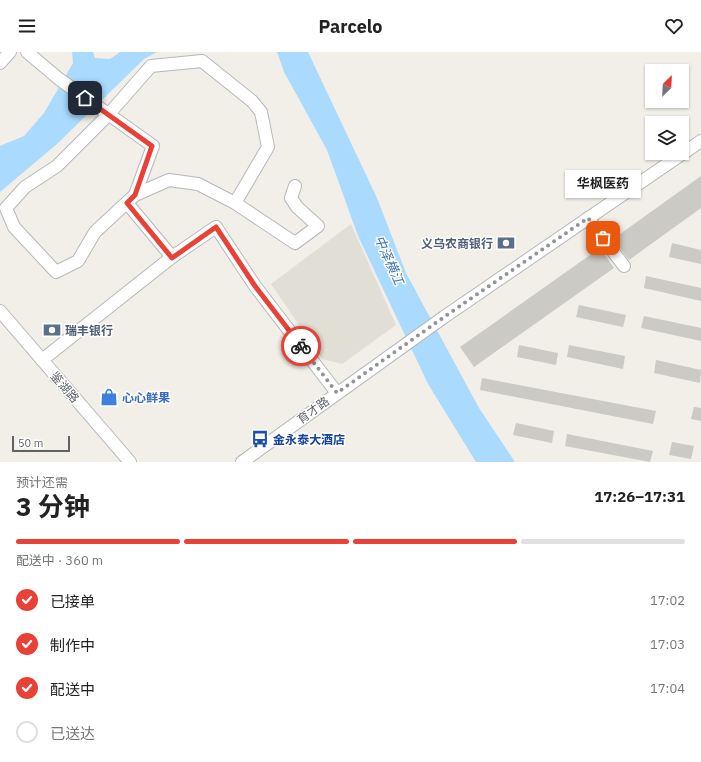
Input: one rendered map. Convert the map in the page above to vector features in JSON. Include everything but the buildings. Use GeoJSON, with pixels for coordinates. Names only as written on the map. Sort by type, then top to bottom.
{"type":"FeatureCollection","features":[{"type":"Feature","properties":{"kind":"street"},"geometry":{"type":"LineString","coordinates":[[0,63],[10,52]]}},
{"type":"Feature","properties":{"kind":"street"},"geometry":{"type":"LineString","coordinates":[[27,52],[59,79],[152,146],[131,199]]}},
{"type":"Feature","properties":{"kind":"street"},"geometry":{"type":"LineString","coordinates":[[235,203],[268,147],[261,112],[252,101],[202,61],[152,66],[108,115],[57,166],[25,187],[6,208],[14,227],[56,272],[78,261],[95,232],[131,199],[169,180],[198,184],[235,203],[295,243],[318,226],[297,207],[291,198],[295,186]]}},
{"type":"Feature","properties":{"kind":"street","name":"育才路"},"geometry":{"type":"LineString","coordinates":[[242,462],[444,317],[701,141]]}},
{"type":"Feature","properties":{"kind":"street"},"geometry":{"type":"LineString","coordinates":[[131,199],[172,258]]}},
{"type":"Feature","properties":{"kind":"street"},"geometry":{"type":"LineString","coordinates":[[588,218],[624,266]]}},
{"type":"Feature","properties":{"kind":"street"},"geometry":{"type":"LineString","coordinates":[[42,360],[172,258],[216,227],[255,286],[337,393]]}},
{"type":"Feature","properties":{"kind":"street","name":"鉴湖路"},"geometry":{"type":"LineString","coordinates":[[0,311],[130,462]]}},
{"type":"Feature","properties":{"kind":"shaded area"},"geometry":{"type":"Polygon","coordinates":[[[351,224],[396,325],[342,364],[322,359],[271,284],[351,224]]]}},
{"type":"Feature","properties":{"kind":"water"},"geometry":{"type":"Polygon","coordinates":[[[72,52],[93,52],[95,58],[110,59],[120,52],[157,52],[144,59],[57,144],[0,192],[0,146],[24,136],[44,113],[73,63],[72,52]]]}},
{"type":"Feature","properties":{"kind":"water","name":"中泽横江"},"geometry":{"type":"Polygon","coordinates":[[[277,52],[308,52],[377,198],[406,273],[479,408],[515,462],[476,462],[428,384],[358,236],[327,150],[284,72],[277,52]]]}},
{"type":"Feature","properties":{"kind":"way so far"},"geometry":{"type":"LineString","coordinates":[[301,346],[337,393],[588,218],[603,238]]}},
{"type":"Feature","properties":{"kind":"place","name":"华枫医药"},"geometry":{"type":"Point","coordinates":[603,238]}},
{"type":"Feature","properties":{"kind":"place","name":"义乌农商银行"},"geometry":{"type":"Point","coordinates":[506,243]}},
{"type":"Feature","properties":{"kind":"place","name":"瑞丰银行"},"geometry":{"type":"Point","coordinates":[52,330]}},
{"type":"Feature","properties":{"kind":"place","name":"心心鲜果"},"geometry":{"type":"Point","coordinates":[109,397]}},
{"type":"Feature","properties":{"kind":"place","name":"金永泰大酒店"},"geometry":{"type":"Point","coordinates":[260,439]}},
{"type":"Feature","properties":{"kind":"route"},"geometry":{"type":"LineString","coordinates":[[85,98],[152,146],[135,195],[127,203],[172,258],[216,227],[255,286],[301,346]]}}]}
